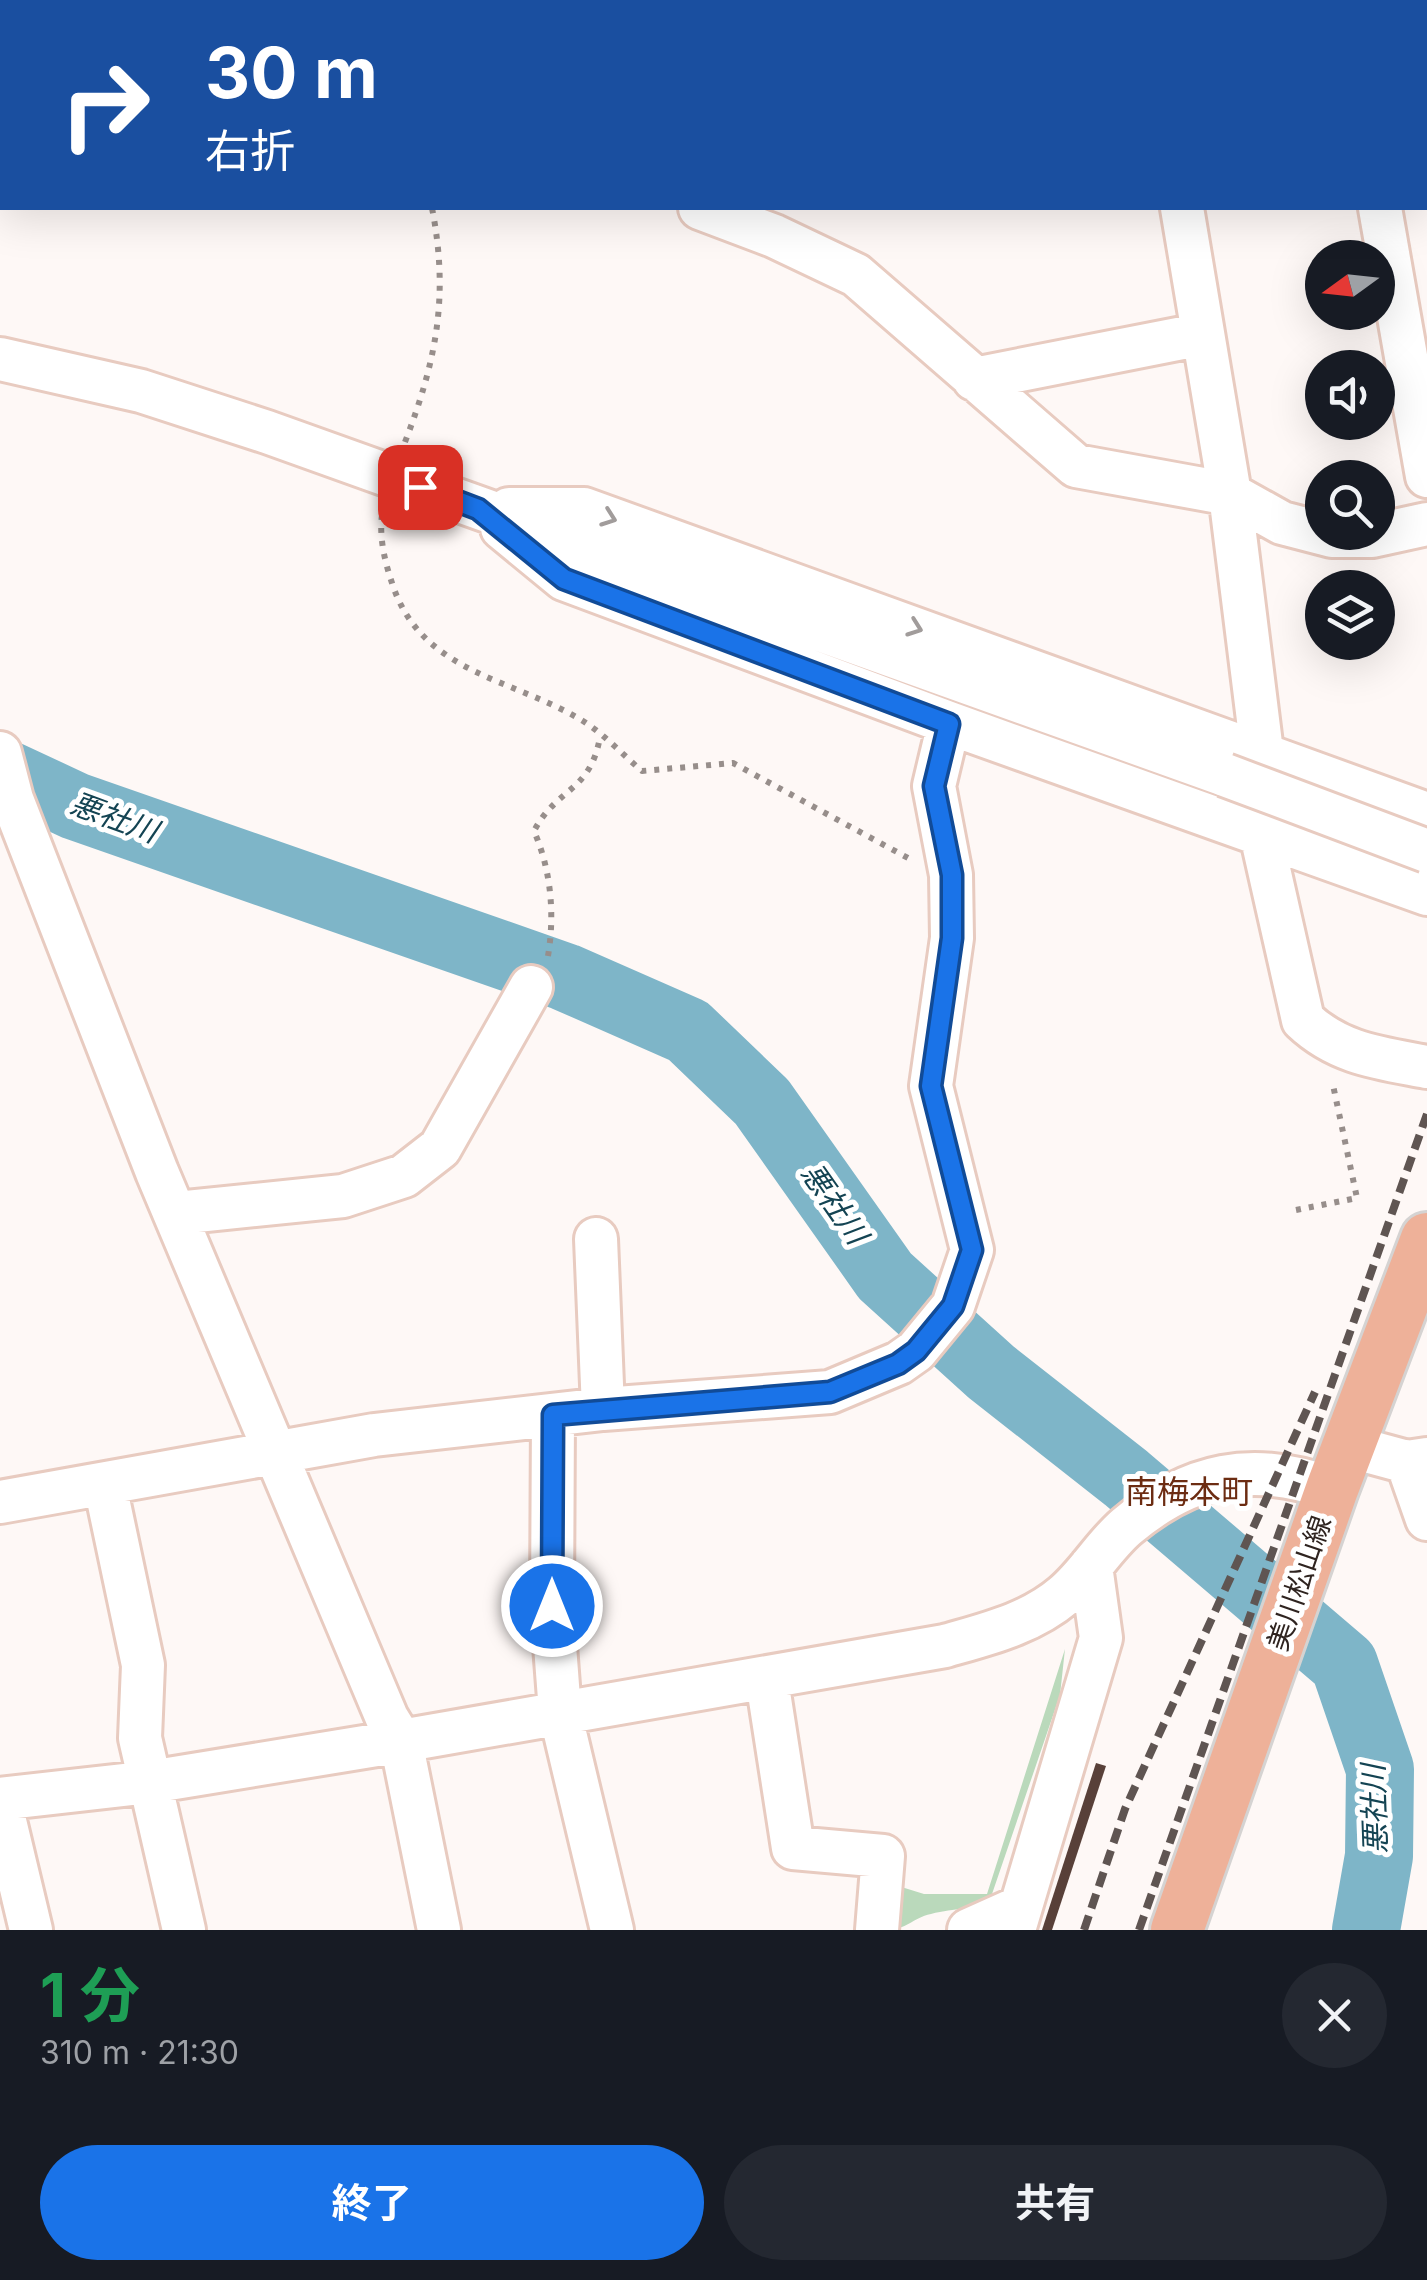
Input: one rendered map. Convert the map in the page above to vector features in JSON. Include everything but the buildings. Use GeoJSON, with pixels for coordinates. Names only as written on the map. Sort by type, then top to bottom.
{"type":"FeatureCollection","features":[{"type":"Feature","properties":{"kind":"main road","name":"美川松山線"},"geometry":{"type":"LineString","coordinates":[[1177,1930],[1340,1468],[1427,1239]]}},
{"type":"Feature","properties":{"kind":"street"},"geometry":{"type":"LineString","coordinates":[[705,210],[774,236],[856,275],[1076,466],[1230,494],[1282,522],[1332,536],[1372,536],[1427,524]]}},
{"type":"Feature","properties":{"kind":"street"},"geometry":{"type":"LineString","coordinates":[[1182,210],[1230,494],[1262,752],[1261,834],[1303,1020],[1324,1040],[1349,1052],[1427,1067]]}},
{"type":"Feature","properties":{"kind":"street"},"geometry":{"type":"LineString","coordinates":[[1380,210],[1427,476]]}},
{"type":"Feature","properties":{"kind":"street"},"geometry":{"type":"LineString","coordinates":[[974,380],[1204,334]]}},
{"type":"Feature","properties":{"kind":"street"},"geometry":{"type":"LineString","coordinates":[[0,360],[141,390],[391,476],[1226,774],[1427,851]]}},
{"type":"Feature","properties":{"kind":"street"},"geometry":{"type":"LineString","coordinates":[[478,509],[564,579],[949,724],[1427,894]]}},
{"type":"Feature","properties":{"kind":"street"},"geometry":{"type":"LineString","coordinates":[[478,509],[584,509],[1414,809],[1416,830],[1410,858],[1374,874]]}},
{"type":"Feature","properties":{"kind":"street"},"geometry":{"type":"LineString","coordinates":[[0,1502],[278,1455],[374,1434],[603,1409],[830,1392],[898,1364],[916,1351],[953,1306],[972,1250],[931,1086],[952,938],[952,875],[934,786],[949,724]]}},
{"type":"Feature","properties":{"kind":"street"},"geometry":{"type":"LineString","coordinates":[[5,784],[157,1172],[387,1718],[401,1742],[439,1930]]}},
{"type":"Feature","properties":{"kind":"street"},"geometry":{"type":"LineString","coordinates":[[177,1212],[343,1196],[404,1176],[440,1148],[540,971]]}},
{"type":"Feature","properties":{"kind":"street"},"geometry":{"type":"LineString","coordinates":[[596,1239],[603,1409]]}},
{"type":"Feature","properties":{"kind":"street"},"geometry":{"type":"LineString","coordinates":[[553,1415],[552,1606],[560,1712],[612,1930]]}},
{"type":"Feature","properties":{"kind":"street"},"geometry":{"type":"LineString","coordinates":[[31,1930],[0,1799],[150,1782],[401,1742],[560,1712],[767,1680],[1004,1629],[1064,1596],[1124,1529],[1186,1487],[1254,1471],[1300,1477],[1340,1468],[1417,1460],[1427,1519]]}},
{"type":"Feature","properties":{"kind":"street"},"geometry":{"type":"LineString","coordinates":[[104,1485],[143,1665],[140,1738],[184,1930]]}},
{"type":"Feature","properties":{"kind":"street"},"geometry":{"type":"LineString","coordinates":[[969,1930],[1016,1919],[1102,1638],[1091,1566]]}},
{"type":"Feature","properties":{"kind":"street"},"geometry":{"type":"LineString","coordinates":[[767,1680],[793,1848],[883,1856],[878,1930]]}},
{"type":"Feature","properties":{"kind":"path"},"geometry":{"type":"LineString","coordinates":[[432,210],[440,250],[442,314],[426,388],[391,476],[381,521],[385,559],[408,619],[426,643],[474,675],[583,721],[642,771],[733,763],[909,859],[952,875]]}},
{"type":"Feature","properties":{"kind":"path"},"geometry":{"type":"LineString","coordinates":[[540,971],[547,861],[534,831],[543,815],[596,765],[600,736]]}},
{"type":"Feature","properties":{"kind":"path"},"geometry":{"type":"LineString","coordinates":[[1296,1210],[1357,1198],[1324,1040]]}},
{"type":"Feature","properties":{"kind":"green space"},"geometry":{"type":"Polygon","coordinates":[[[1065,1649],[1060,1695],[992,1894],[971,1907],[931,1914],[886,1930],[895,1885],[924,1894],[987,1894],[1065,1649]]]}},
{"type":"Feature","properties":{"kind":"waterway","name":"悪社川"},"geometry":{"type":"LineString","coordinates":[[0,771],[75,806],[565,977],[688,1031],[762,1102],[885,1276],[991,1372],[1126,1478],[1344,1664],[1380,1769],[1379,1856],[1366,1930]]}},
{"type":"Feature","properties":{"kind":"railway"},"geometry":{"type":"LineString","coordinates":[[1139,1930],[1427,1114]]}},
{"type":"Feature","properties":{"kind":"railway"},"geometry":{"type":"LineString","coordinates":[[1084,1930],[1125,1809],[1315,1392]]}},
{"type":"Feature","properties":{"kind":"district","name":"南梅本町"},"geometry":{"type":"Point","coordinates":[1189,1492]}},
{"type":"Feature","properties":{"kind":"route"},"geometry":{"type":"LineString","coordinates":[[420,487],[478,509],[564,579],[949,724],[934,786],[952,875],[952,938],[931,1086],[972,1250],[953,1306],[916,1351],[898,1364],[830,1392],[553,1415],[552,1606]]}}]}
